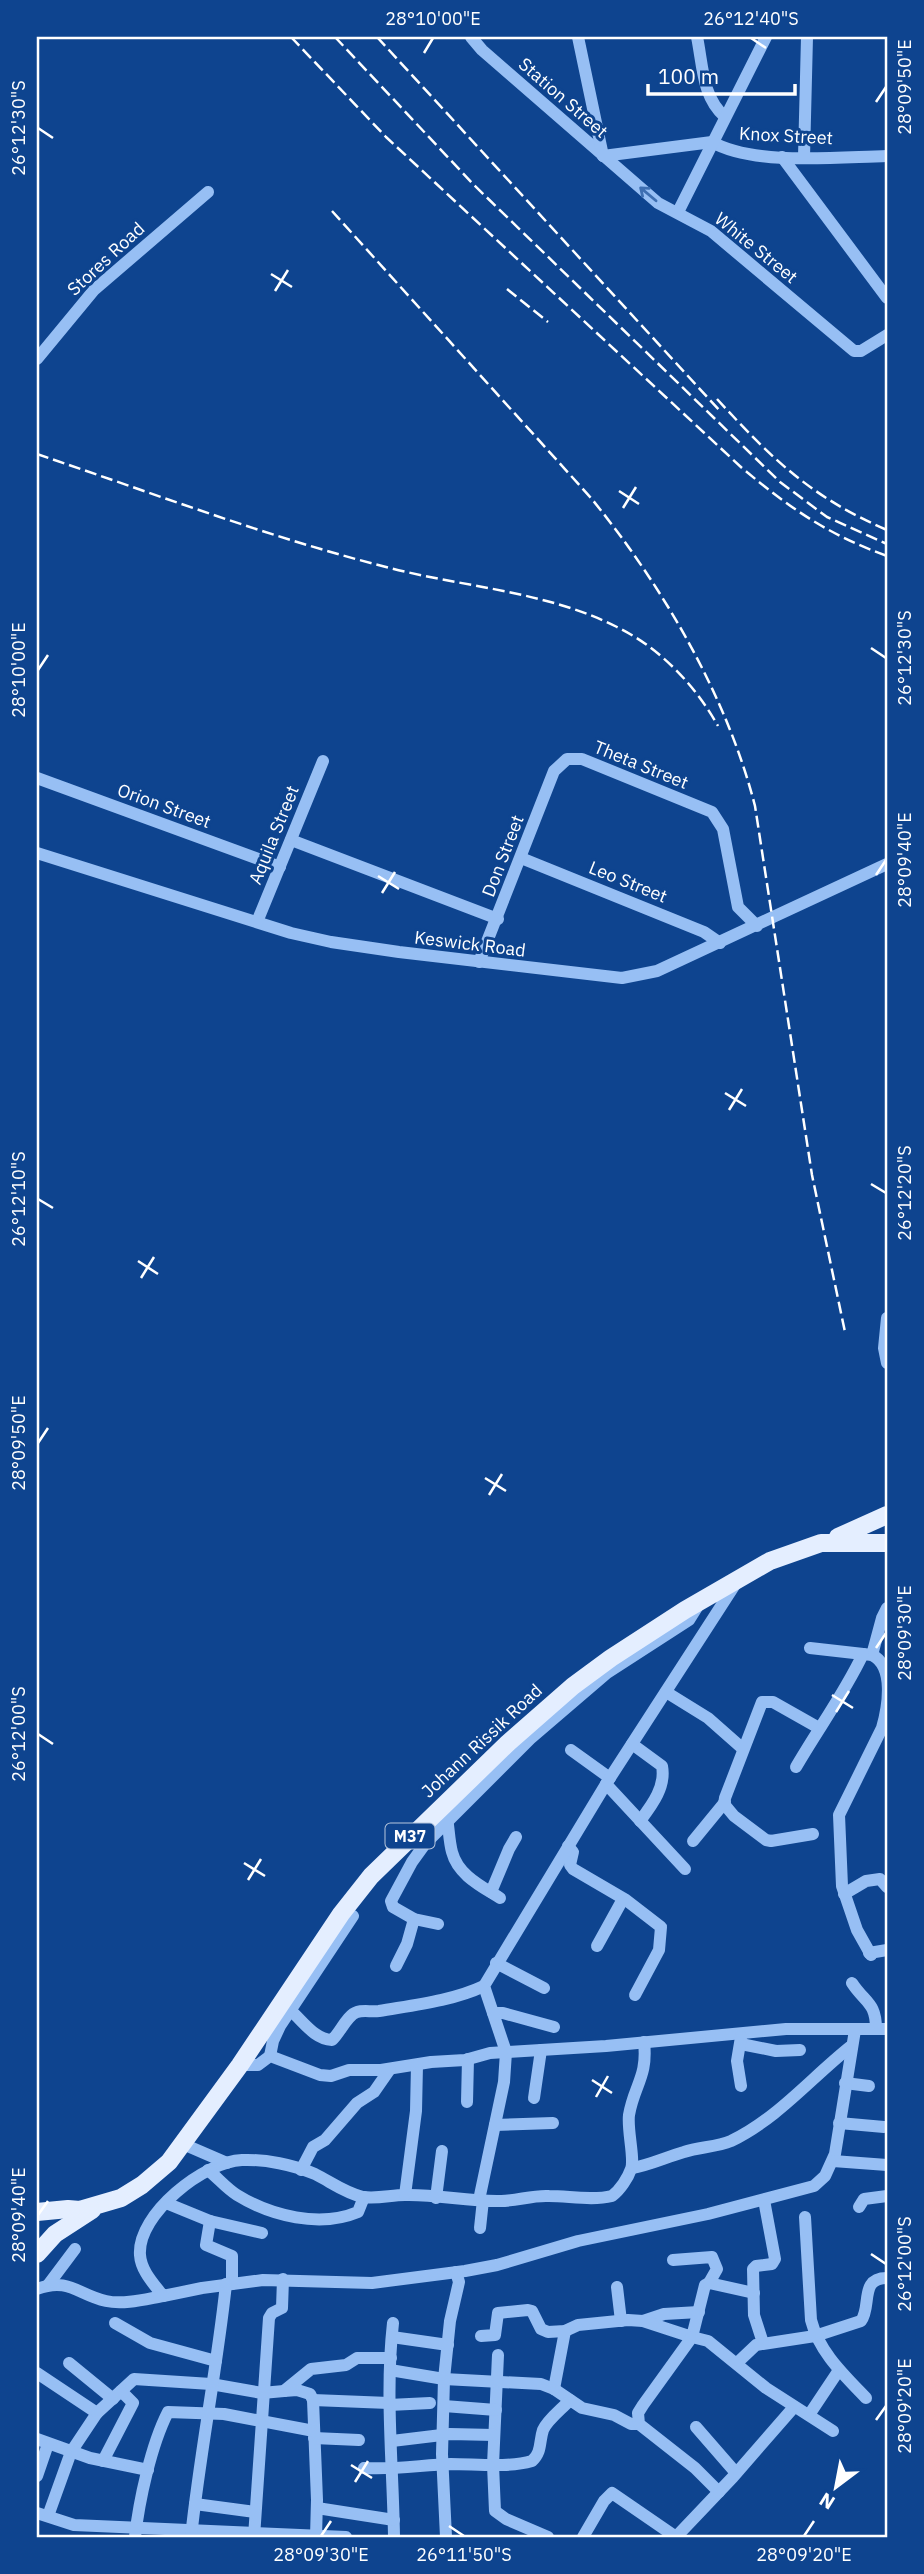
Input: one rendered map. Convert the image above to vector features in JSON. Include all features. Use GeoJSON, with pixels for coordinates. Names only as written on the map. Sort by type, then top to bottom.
{"type":"FeatureCollection","features":[{"type":"Feature","properties":{"kind":"main road"},"geometry":{"type":"LineString","coordinates":[[821,1543],[887,1515]]}},
{"type":"Feature","properties":{"kind":"main road","name":"Johann Rissik Road"},"geometry":{"type":"LineString","coordinates":[[37,2221],[69,2216],[121,2198],[142,2185],[169,2162],[371,1876],[444,1804],[573,1686],[701,1600],[769,1560],[821,1543],[887,1543]]}},
{"type":"Feature","properties":{"kind":"main road"},"geometry":{"type":"LineString","coordinates":[[37,2254],[55,2234],[101,2205]]}},
{"type":"Feature","properties":{"kind":"main road","name":"Johann Rissik Road"},"geometry":{"type":"LineString","coordinates":[[37,2212],[80,2210]]}},
{"type":"Feature","properties":{"kind":"street","name":"Station Street"},"geometry":{"type":"LineString","coordinates":[[471,37],[482,50],[603,156]]}},
{"type":"Feature","properties":{"kind":"street"},"geometry":{"type":"LineString","coordinates":[[578,37],[603,156]]}},
{"type":"Feature","properties":{"kind":"street"},"geometry":{"type":"LineString","coordinates":[[697,37],[708,96],[725,117]]}},
{"type":"Feature","properties":{"kind":"street"},"geometry":{"type":"LineString","coordinates":[[678,212],[766,37]]}},
{"type":"Feature","properties":{"kind":"street"},"geometry":{"type":"LineString","coordinates":[[804,157],[807,37]]}},
{"type":"Feature","properties":{"kind":"street","name":"Knox Street"},"geometry":{"type":"LineString","coordinates":[[603,156],[712,142],[735,153],[782,157],[887,156]]}},
{"type":"Feature","properties":{"kind":"street","name":"White Street"},"geometry":{"type":"LineString","coordinates":[[603,156],[659,203],[711,231],[854,351],[862,351],[887,335]]}},
{"type":"Feature","properties":{"kind":"street"},"geometry":{"type":"LineString","coordinates":[[782,157],[887,298]]}},
{"type":"Feature","properties":{"kind":"street","name":"Stores Road"},"geometry":{"type":"LineString","coordinates":[[37,359],[94,290],[208,192]]}},
{"type":"Feature","properties":{"kind":"street","name":"Theta Street"},"geometry":{"type":"LineString","coordinates":[[562,762],[567,759],[582,759],[708,810],[723,829],[738,907],[757,926]]}},
{"type":"Feature","properties":{"kind":"street","name":"Aquila Street"},"geometry":{"type":"LineString","coordinates":[[257,922],[323,761]]}},
{"type":"Feature","properties":{"kind":"street","name":"Don Street"},"geometry":{"type":"LineString","coordinates":[[479,962],[554,771],[562,762]]}},
{"type":"Feature","properties":{"kind":"street","name":"Orion Street"},"geometry":{"type":"LineString","coordinates":[[37,778],[280,867]]}},
{"type":"Feature","properties":{"kind":"street"},"geometry":{"type":"LineString","coordinates":[[291,840],[498,919]]}},
{"type":"Feature","properties":{"kind":"street","name":"Keswick Road"},"geometry":{"type":"LineString","coordinates":[[37,853],[257,922],[331,942],[622,978],[657,971],[887,864]]}},
{"type":"Feature","properties":{"kind":"street","name":"Leo Street"},"geometry":{"type":"LineString","coordinates":[[521,858],[704,932],[720,943]]}},
{"type":"Feature","properties":{"kind":"street"},"geometry":{"type":"LineString","coordinates":[[887,1318],[884,1348],[887,1363]]}},
{"type":"Feature","properties":{"kind":"street"},"geometry":{"type":"LineString","coordinates":[[290,2010],[310,2030],[322,2038],[332,2040],[355,2013],[466,1994],[484,1986],[608,1781],[739,1578]]}},
{"type":"Feature","properties":{"kind":"street"},"geometry":{"type":"LineString","coordinates":[[438,1924],[414,1919],[393,1907],[391,1901],[425,1844],[530,1740],[607,1673],[689,1620],[701,1600]]}},
{"type":"Feature","properties":{"kind":"street"},"geometry":{"type":"LineString","coordinates":[[796,1767],[868,1655],[887,1608]]}},
{"type":"Feature","properties":{"kind":"street"},"geometry":{"type":"LineString","coordinates":[[810,1648],[879,1658],[887,1670],[884,1720],[839,1815],[844,1894],[857,1930],[870,1954],[887,1950]]}},
{"type":"Feature","properties":{"kind":"street"},"geometry":{"type":"LineString","coordinates":[[666,1692],[708,1718],[742,1748]]}},
{"type":"Feature","properties":{"kind":"street"},"geometry":{"type":"LineString","coordinates":[[693,1841],[724,1802],[742,1748],[762,1702],[773,1702],[819,1728]]}},
{"type":"Feature","properties":{"kind":"street"},"geometry":{"type":"LineString","coordinates":[[632,1744],[662,1766],[663,1770],[662,1783],[655,1800],[640,1821]]}},
{"type":"Feature","properties":{"kind":"street"},"geometry":{"type":"LineString","coordinates":[[571,1750],[608,1781],[685,1870]]}},
{"type":"Feature","properties":{"kind":"street"},"geometry":{"type":"LineString","coordinates":[[724,1802],[734,1816],[766,1840],[813,1834]]}},
{"type":"Feature","properties":{"kind":"street"},"geometry":{"type":"LineString","coordinates":[[444,1804],[455,1861],[467,1876],[495,1895],[509,1849],[516,1837]]}},
{"type":"Feature","properties":{"kind":"street"},"geometry":{"type":"LineString","coordinates":[[568,1846],[573,1852],[570,1865],[572,1869],[623,1899],[661,1927],[659,1950],[635,1995]]}},
{"type":"Feature","properties":{"kind":"street"},"geometry":{"type":"LineString","coordinates":[[844,1894],[874,1879],[880,1879],[887,1887]]}},
{"type":"Feature","properties":{"kind":"street"},"geometry":{"type":"LineString","coordinates":[[597,1946],[623,1899]]}},
{"type":"Feature","properties":{"kind":"street"},"geometry":{"type":"LineString","coordinates":[[240,2065],[258,2066],[270,2056],[273,2041],[290,2010],[354,1916]]}},
{"type":"Feature","properties":{"kind":"street"},"geometry":{"type":"LineString","coordinates":[[396,1966],[407,1944],[414,1919]]}},
{"type":"Feature","properties":{"kind":"street"},"geometry":{"type":"LineString","coordinates":[[496,1963],[544,1988]]}},
{"type":"Feature","properties":{"kind":"street"},"geometry":{"type":"LineString","coordinates":[[270,2056],[326,2076],[349,2070],[390,2069],[468,2059],[490,2053],[644,2042],[741,2039],[786,2029],[881,2029],[873,2008],[852,1983]]}},
{"type":"Feature","properties":{"kind":"street"},"geometry":{"type":"LineString","coordinates":[[480,2228],[481,2200],[504,2082],[506,2053],[484,1986]]}},
{"type":"Feature","properties":{"kind":"street"},"geometry":{"type":"LineString","coordinates":[[493,2013],[503,2013],[554,2027]]}},
{"type":"Feature","properties":{"kind":"street"},"geometry":{"type":"LineString","coordinates":[[43,2287],[73,2286],[106,2301],[120,2302],[229,2284],[283,2279],[372,2283],[456,2272],[497,2265],[578,2241],[708,2214],[814,2186],[825,2176],[833,2161],[850,2047],[855,2030]]}},
{"type":"Feature","properties":{"kind":"street"},"geometry":{"type":"LineString","coordinates":[[741,2039],[776,2051],[800,2050]]}},
{"type":"Feature","properties":{"kind":"street"},"geometry":{"type":"LineString","coordinates":[[741,2039],[737,2061],[741,2086]]}},
{"type":"Feature","properties":{"kind":"street"},"geometry":{"type":"LineString","coordinates":[[163,2296],[148,2278],[140,2256],[147,2228],[166,2203],[198,2174],[226,2163],[242,2160],[301,2169],[345,2191],[364,2197],[405,2194],[499,2201],[547,2196],[606,2197],[616,2192],[632,2168],[629,2116],[644,2071],[644,2042]]}},
{"type":"Feature","properties":{"kind":"street"},"geometry":{"type":"LineString","coordinates":[[632,2168],[682,2152],[727,2143],[778,2111],[850,2047]]}},
{"type":"Feature","properties":{"kind":"street"},"geometry":{"type":"LineString","coordinates":[[534,2098],[541,2050]]}},
{"type":"Feature","properties":{"kind":"street"},"geometry":{"type":"LineString","coordinates":[[467,2102],[468,2059]]}},
{"type":"Feature","properties":{"kind":"street"},"geometry":{"type":"LineString","coordinates":[[405,2194],[416,2111],[417,2066]]}},
{"type":"Feature","properties":{"kind":"street"},"geometry":{"type":"LineString","coordinates":[[301,2169],[313,2147],[325,2140],[357,2103],[374,2092],[390,2069]]}},
{"type":"Feature","properties":{"kind":"street"},"geometry":{"type":"LineString","coordinates":[[845,2083],[869,2086]]}},
{"type":"Feature","properties":{"kind":"street"},"geometry":{"type":"LineString","coordinates":[[495,2125],[553,2123]]}},
{"type":"Feature","properties":{"kind":"street"},"geometry":{"type":"LineString","coordinates":[[839,2123],[884,2127]]}},
{"type":"Feature","properties":{"kind":"street"},"geometry":{"type":"LineString","coordinates":[[183,2144],[226,2163]]}},
{"type":"Feature","properties":{"kind":"street"},"geometry":{"type":"LineString","coordinates":[[436,2198],[442,2151]]}},
{"type":"Feature","properties":{"kind":"street"},"geometry":{"type":"LineString","coordinates":[[833,2161],[887,2165]]}},
{"type":"Feature","properties":{"kind":"street"},"geometry":{"type":"LineString","coordinates":[[208,2171],[243,2198],[304,2220],[344,2218],[358,2212],[364,2197]]}},
{"type":"Feature","properties":{"kind":"street"},"geometry":{"type":"LineString","coordinates":[[859,2207],[864,2199],[887,2196]]}},
{"type":"Feature","properties":{"kind":"street"},"geometry":{"type":"LineString","coordinates":[[763,2343],[754,2315],[753,2269],[756,2266],[772,2264],[775,2259],[764,2200]]}},
{"type":"Feature","properties":{"kind":"street"},"geometry":{"type":"LineString","coordinates":[[166,2203],[210,2221],[262,2233]]}},
{"type":"Feature","properties":{"kind":"street"},"geometry":{"type":"LineString","coordinates":[[806,2217],[811,2320],[815,2336],[839,2370],[866,2398]]}},
{"type":"Feature","properties":{"kind":"street"},"geometry":{"type":"LineString","coordinates":[[192,2534],[211,2384],[234,2260],[232,2256],[206,2245],[210,2221]]}},
{"type":"Feature","properties":{"kind":"street"},"geometry":{"type":"LineString","coordinates":[[43,2287],[75,2249]]}},
{"type":"Feature","properties":{"kind":"street"},"geometry":{"type":"LineString","coordinates":[[639,2424],[638,2413],[692,2337],[705,2285],[717,2269],[712,2258],[673,2260]]}},
{"type":"Feature","properties":{"kind":"street"},"geometry":{"type":"LineString","coordinates":[[446,2537],[444,2379],[454,2299],[459,2282],[456,2272]]}},
{"type":"Feature","properties":{"kind":"street"},"geometry":{"type":"LineString","coordinates":[[737,2363],[756,2345],[815,2336],[861,2321],[872,2282],[877,2278],[887,2278]]}},
{"type":"Feature","properties":{"kind":"street"},"geometry":{"type":"LineString","coordinates":[[254,2535],[269,2318],[272,2313],[282,2308],[283,2279]]}},
{"type":"Feature","properties":{"kind":"street"},"geometry":{"type":"LineString","coordinates":[[709,2283],[754,2293]]}},
{"type":"Feature","properties":{"kind":"street"},"geometry":{"type":"LineString","coordinates":[[617,2287],[621,2321]]}},
{"type":"Feature","properties":{"kind":"street"},"geometry":{"type":"LineString","coordinates":[[481,2336],[495,2335],[497,2314],[528,2310],[532,2311],[543,2330],[565,2331],[578,2325],[643,2321],[708,2341],[794,2407],[832,2431]]}},
{"type":"Feature","properties":{"kind":"street"},"geometry":{"type":"LineString","coordinates":[[643,2321],[664,2314],[699,2312]]}},
{"type":"Feature","properties":{"kind":"street"},"geometry":{"type":"LineString","coordinates":[[115,2323],[150,2343],[216,2361]]}},
{"type":"Feature","properties":{"kind":"street"},"geometry":{"type":"LineString","coordinates":[[393,2323],[389,2404],[394,2537]]}},
{"type":"Feature","properties":{"kind":"street"},"geometry":{"type":"LineString","coordinates":[[554,2389],[565,2331]]}},
{"type":"Feature","properties":{"kind":"street"},"geometry":{"type":"LineString","coordinates":[[392,2337],[447,2345]]}},
{"type":"Feature","properties":{"kind":"street"},"geometry":{"type":"LineString","coordinates":[[498,2355],[492,2465],[495,2511],[506,2519],[548,2537]]}},
{"type":"Feature","properties":{"kind":"street"},"geometry":{"type":"LineString","coordinates":[[284,2391],[312,2369],[346,2365],[357,2358],[444,2379],[541,2384],[554,2389],[582,2408],[614,2415],[631,2424],[639,2424],[695,2468],[719,2492]]}},
{"type":"Feature","properties":{"kind":"street"},"geometry":{"type":"LineString","coordinates":[[69,2362],[117,2395],[134,2403],[103,2461]]}},
{"type":"Feature","properties":{"kind":"street"},"geometry":{"type":"LineString","coordinates":[[809,2415],[839,2370]]}},
{"type":"Feature","properties":{"kind":"street"},"geometry":{"type":"LineString","coordinates":[[37,2373],[97,2413]]}},
{"type":"Feature","properties":{"kind":"street"},"geometry":{"type":"LineString","coordinates":[[316,2536],[313,2400],[310,2394],[303,2391],[262,2393],[211,2384],[134,2379],[97,2413],[71,2452],[41,2517],[74,2531],[346,2537]]}},
{"type":"Feature","properties":{"kind":"street"},"geometry":{"type":"LineString","coordinates":[[313,2400],[430,2403]]}},
{"type":"Feature","properties":{"kind":"street"},"geometry":{"type":"LineString","coordinates":[[364,2468],[393,2470],[532,2461],[540,2452],[543,2430],[547,2423],[570,2400]]}},
{"type":"Feature","properties":{"kind":"street"},"geometry":{"type":"LineString","coordinates":[[444,2406],[496,2410]]}},
{"type":"Feature","properties":{"kind":"street"},"geometry":{"type":"LineString","coordinates":[[583,2537],[604,2501],[612,2493],[676,2537],[794,2407]]}},
{"type":"Feature","properties":{"kind":"street"},"geometry":{"type":"LineString","coordinates":[[136,2533],[148,2470],[168,2413],[224,2414],[314,2434],[359,2440]]}},
{"type":"Feature","properties":{"kind":"street"},"geometry":{"type":"LineString","coordinates":[[696,2427],[736,2473]]}},
{"type":"Feature","properties":{"kind":"street"},"geometry":{"type":"LineString","coordinates":[[392,2441],[443,2435],[494,2435]]}},
{"type":"Feature","properties":{"kind":"street"},"geometry":{"type":"LineString","coordinates":[[37,2476],[42,2441],[103,2461],[148,2470]]}},
{"type":"Feature","properties":{"kind":"street"},"geometry":{"type":"LineString","coordinates":[[195,2504],[255,2512]]}},
{"type":"Feature","properties":{"kind":"street"},"geometry":{"type":"LineString","coordinates":[[317,2508],[394,2520]]}},
{"type":"Feature","properties":{"kind":"railway"},"geometry":{"type":"LineString","coordinates":[[291,37],[386,137],[742,468],[810,519],[846,539],[887,556]]}},
{"type":"Feature","properties":{"kind":"railway"},"geometry":{"type":"LineString","coordinates":[[335,37],[474,185],[780,482],[827,517],[887,544]]}},
{"type":"Feature","properties":{"kind":"railway"},"geometry":{"type":"LineString","coordinates":[[377,37],[720,411]]}},
{"type":"Feature","properties":{"kind":"railway"},"geometry":{"type":"LineString","coordinates":[[332,211],[591,498],[643,567],[710,683],[728,724],[755,806],[812,1175],[845,1332]]}},
{"type":"Feature","properties":{"kind":"railway"},"geometry":{"type":"LineString","coordinates":[[507,289],[548,322]]}},
{"type":"Feature","properties":{"kind":"railway"},"geometry":{"type":"LineString","coordinates":[[717,399],[756,441],[794,475],[836,504],[887,530]]}},
{"type":"Feature","properties":{"kind":"railway"},"geometry":{"type":"LineString","coordinates":[[37,454],[210,514],[342,555],[415,574],[533,597],[590,615],[633,636],[662,657],[699,696],[718,726]]}}]}
